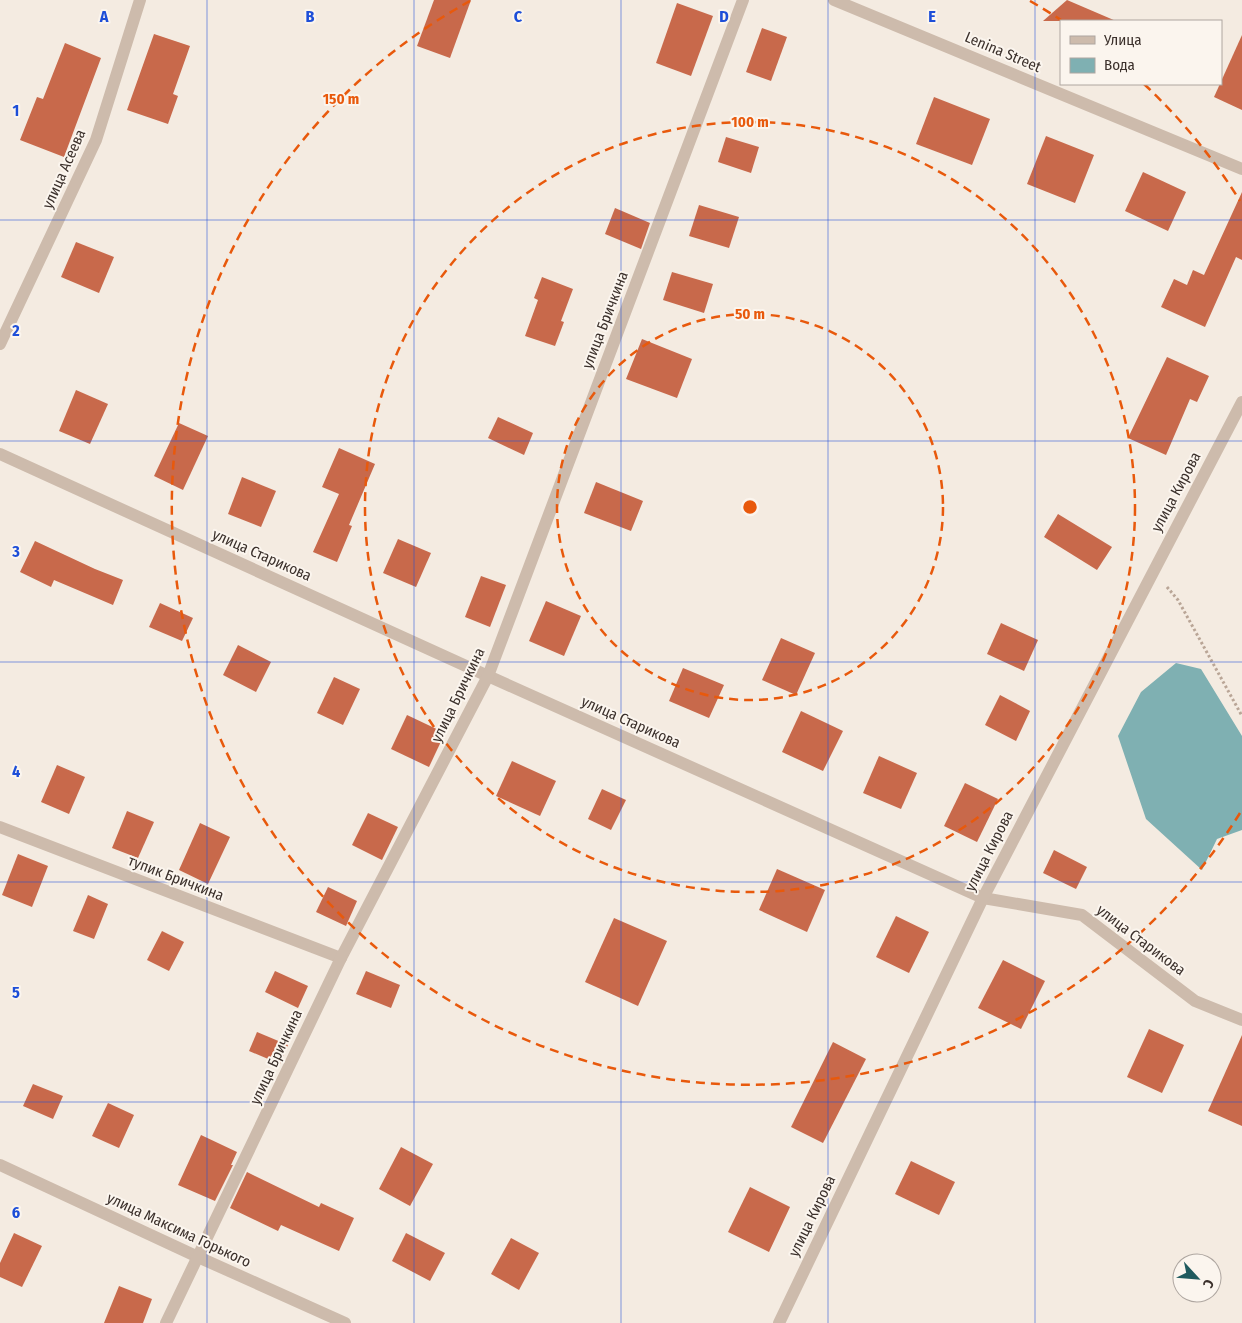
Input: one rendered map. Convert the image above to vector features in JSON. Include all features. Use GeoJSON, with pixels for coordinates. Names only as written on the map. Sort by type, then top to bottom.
{"type":"FeatureCollection","features":[{"type":"Feature","properties":{"kind":"street","name":"улица Асеева"},"geometry":{"type":"LineString","coordinates":[[0,344],[96,140],[140,0]]}},
{"type":"Feature","properties":{"kind":"street","name":"улица Бричкина"},"geometry":{"type":"LineString","coordinates":[[166,1323],[340,958],[488,676],[743,0]]}},
{"type":"Feature","properties":{"kind":"street","name":"Lenina Street"},"geometry":{"type":"LineString","coordinates":[[834,0],[1242,169]]}},
{"type":"Feature","properties":{"kind":"street","name":"улица Кирова"},"geometry":{"type":"LineString","coordinates":[[779,1323],[982,898],[1242,402]]}},
{"type":"Feature","properties":{"kind":"street","name":"улица Старикова"},"geometry":{"type":"LineString","coordinates":[[0,454],[982,898],[1082,915],[1195,1001],[1242,1020]]}},
{"type":"Feature","properties":{"kind":"street","name":"тупик Бричкина"},"geometry":{"type":"LineString","coordinates":[[0,827],[340,958]]}},
{"type":"Feature","properties":{"kind":"street","name":"улица Максима Горького"},"geometry":{"type":"LineString","coordinates":[[0,1165],[198,1258],[345,1323]]}},
{"type":"Feature","properties":{"kind":"path"},"geometry":{"type":"LineString","coordinates":[[1153,571],[1178,600],[1242,716]]}},
{"type":"Feature","properties":{"kind":"water"},"geometry":{"type":"Polygon","coordinates":[[[1176,663],[1201,669],[1242,736],[1242,830],[1217,839],[1202,870],[1146,819],[1118,736],[1141,692],[1176,663]]]}},
{"type":"Feature","properties":{"kind":"building"},"geometry":{"type":"Polygon","coordinates":[[[434,0],[471,0],[450,58],[417,46],[434,0]]]}},
{"type":"Feature","properties":{"kind":"building"},"geometry":{"type":"Polygon","coordinates":[[[1067,0],[1114,20],[1060,20],[1043,21],[1067,0]]]}},
{"type":"Feature","properties":{"kind":"building"},"geometry":{"type":"Polygon","coordinates":[[[677,3],[713,16],[691,76],[656,63],[677,3]]]}},
{"type":"Feature","properties":{"kind":"building"},"geometry":{"type":"Polygon","coordinates":[[[762,28],[787,37],[771,81],[746,72],[762,28]]]}},
{"type":"Feature","properties":{"kind":"building"},"geometry":{"type":"Polygon","coordinates":[[[154,34],[190,46],[173,94],[178,96],[168,124],[127,110],[154,34]]]}},
{"type":"Feature","properties":{"kind":"building"},"geometry":{"type":"Polygon","coordinates":[[[1242,35],[1242,110],[1214,97],[1219,85],[1222,85],[1222,79],[1242,35]]]}},
{"type":"Feature","properties":{"kind":"building"},"geometry":{"type":"Polygon","coordinates":[[[65,43],[101,58],[64,157],[20,140],[37,97],[43,99],[65,43]]]}},
{"type":"Feature","properties":{"kind":"building"},"geometry":{"type":"Polygon","coordinates":[[[934,97],[990,119],[972,165],[916,144],[934,97]]]}},
{"type":"Feature","properties":{"kind":"building"},"geometry":{"type":"Polygon","coordinates":[[[1046,136],[1094,155],[1075,203],[1027,184],[1046,136]]]}},
{"type":"Feature","properties":{"kind":"building"},"geometry":{"type":"Polygon","coordinates":[[[726,137],[759,147],[751,173],[718,162],[726,137]]]}},
{"type":"Feature","properties":{"kind":"building"},"geometry":{"type":"Polygon","coordinates":[[[1143,172],[1186,192],[1168,231],[1125,211],[1143,172]]]}},
{"type":"Feature","properties":{"kind":"building"},"geometry":{"type":"Polygon","coordinates":[[[1242,192],[1242,260],[1236,257],[1205,327],[1161,307],[1174,279],[1187,285],[1193,270],[1204,275],[1242,192]]]}},
{"type":"Feature","properties":{"kind":"building"},"geometry":{"type":"Polygon","coordinates":[[[699,205],[739,217],[729,248],[689,236],[699,205]]]}},
{"type":"Feature","properties":{"kind":"building"},"geometry":{"type":"Polygon","coordinates":[[[615,208],[650,223],[641,249],[605,234],[615,208]]]}},
{"type":"Feature","properties":{"kind":"building"},"geometry":{"type":"Polygon","coordinates":[[[76,242],[114,257],[99,293],[61,277],[76,242]]]}},
{"type":"Feature","properties":{"kind":"building"},"geometry":{"type":"Polygon","coordinates":[[[672,272],[713,284],[704,313],[663,300],[672,272]]]}},
{"type":"Feature","properties":{"kind":"building"},"geometry":{"type":"Polygon","coordinates":[[[542,277],[573,289],[561,321],[564,322],[555,346],[525,336],[538,300],[534,298],[542,277]]]}},
{"type":"Feature","properties":{"kind":"building"},"geometry":{"type":"Polygon","coordinates":[[[642,339],[692,359],[677,398],[626,379],[642,339]]]}},
{"type":"Feature","properties":{"kind":"building"},"geometry":{"type":"Polygon","coordinates":[[[1167,357],[1209,376],[1197,402],[1190,399],[1166,455],[1128,438],[1167,357]]]}},
{"type":"Feature","properties":{"kind":"building"},"geometry":{"type":"Polygon","coordinates":[[[76,390],[108,404],[90,444],[59,431],[76,390]]]}},
{"type":"Feature","properties":{"kind":"building"},"geometry":{"type":"Polygon","coordinates":[[[498,417],[533,433],[524,455],[488,438],[498,417]]]}},
{"type":"Feature","properties":{"kind":"building"},"geometry":{"type":"Polygon","coordinates":[[[179,423],[208,436],[183,490],[154,476],[179,423]]]}},
{"type":"Feature","properties":{"kind":"building"},"geometry":{"type":"Polygon","coordinates":[[[339,448],[375,464],[349,525],[352,526],[337,562],[313,552],[339,494],[322,487],[339,448]]]}},
{"type":"Feature","properties":{"kind":"building"},"geometry":{"type":"Polygon","coordinates":[[[242,477],[276,491],[261,527],[228,514],[242,477]]]}},
{"type":"Feature","properties":{"kind":"building"},"geometry":{"type":"Polygon","coordinates":[[[596,482],[643,501],[631,531],[584,513],[596,482]]]}},
{"type":"Feature","properties":{"kind":"building"},"geometry":{"type":"Polygon","coordinates":[[[1058,514],[1112,547],[1097,570],[1044,537],[1058,514]]]}},
{"type":"Feature","properties":{"kind":"building"},"geometry":{"type":"Polygon","coordinates":[[[398,539],[431,553],[416,587],[383,573],[398,539]]]}},
{"type":"Feature","properties":{"kind":"building"},"geometry":{"type":"Polygon","coordinates":[[[35,541],[123,580],[113,605],[54,580],[51,587],[20,572],[35,541]]]}},
{"type":"Feature","properties":{"kind":"building"},"geometry":{"type":"Polygon","coordinates":[[[481,576],[506,585],[490,627],[465,617],[481,576]]]}},
{"type":"Feature","properties":{"kind":"building"},"geometry":{"type":"Polygon","coordinates":[[[546,601],[581,616],[564,656],[529,641],[546,601]]]}},
{"type":"Feature","properties":{"kind":"building"},"geometry":{"type":"Polygon","coordinates":[[[160,603],[193,618],[182,641],[149,627],[160,603]]]}},
{"type":"Feature","properties":{"kind":"building"},"geometry":{"type":"Polygon","coordinates":[[[1001,623],[1038,640],[1024,671],[987,654],[1001,623]]]}},
{"type":"Feature","properties":{"kind":"building"},"geometry":{"type":"Polygon","coordinates":[[[781,638],[815,653],[796,695],[762,680],[781,638]]]}},
{"type":"Feature","properties":{"kind":"building"},"geometry":{"type":"Polygon","coordinates":[[[238,645],[271,662],[256,692],[223,675],[238,645]]]}},
{"type":"Feature","properties":{"kind":"building"},"geometry":{"type":"Polygon","coordinates":[[[683,668],[724,685],[709,718],[669,701],[683,668]]]}},
{"type":"Feature","properties":{"kind":"building"},"geometry":{"type":"Polygon","coordinates":[[[334,677],[360,689],[343,725],[317,713],[334,677]]]}},
{"type":"Feature","properties":{"kind":"building"},"geometry":{"type":"Polygon","coordinates":[[[1000,695],[1030,711],[1016,741],[985,725],[1000,695]]]}},
{"type":"Feature","properties":{"kind":"building"},"geometry":{"type":"Polygon","coordinates":[[[801,711],[843,731],[823,771],[782,752],[801,711]]]}},
{"type":"Feature","properties":{"kind":"building"},"geometry":{"type":"Polygon","coordinates":[[[407,715],[445,733],[429,767],[391,749],[407,715]]]}},
{"type":"Feature","properties":{"kind":"building"},"geometry":{"type":"Polygon","coordinates":[[[879,756],[917,773],[901,809],[863,793],[879,756]]]}},
{"type":"Feature","properties":{"kind":"building"},"geometry":{"type":"Polygon","coordinates":[[[512,761],[556,781],[540,816],[496,796],[512,761]]]}},
{"type":"Feature","properties":{"kind":"building"},"geometry":{"type":"Polygon","coordinates":[[[57,765],[85,777],[69,814],[41,802],[57,765]]]}},
{"type":"Feature","properties":{"kind":"building"},"geometry":{"type":"Polygon","coordinates":[[[965,783],[998,799],[977,842],[944,826],[965,783]]]}},
{"type":"Feature","properties":{"kind":"building"},"geometry":{"type":"Polygon","coordinates":[[[602,789],[626,800],[611,830],[588,819],[602,789]]]}},
{"type":"Feature","properties":{"kind":"building"},"geometry":{"type":"Polygon","coordinates":[[[127,811],[154,822],[138,858],[112,848],[127,811]]]}},
{"type":"Feature","properties":{"kind":"building"},"geometry":{"type":"Polygon","coordinates":[[[368,813],[398,827],[382,860],[352,845],[368,813]]]}},
{"type":"Feature","properties":{"kind":"building"},"geometry":{"type":"Polygon","coordinates":[[[200,823],[230,837],[208,884],[179,870],[200,823]]]}},
{"type":"Feature","properties":{"kind":"building"},"geometry":{"type":"Polygon","coordinates":[[[1054,850],[1087,867],[1076,889],[1043,873],[1054,850]]]}},
{"type":"Feature","properties":{"kind":"building"},"geometry":{"type":"Polygon","coordinates":[[[18,854],[48,866],[32,907],[2,895],[18,854]]]}},
{"type":"Feature","properties":{"kind":"building"},"geometry":{"type":"Polygon","coordinates":[[[777,869],[825,890],[807,932],[759,910],[777,869]]]}},
{"type":"Feature","properties":{"kind":"building"},"geometry":{"type":"Polygon","coordinates":[[[328,887],[357,901],[346,926],[316,912],[328,887]]]}},
{"type":"Feature","properties":{"kind":"building"},"geometry":{"type":"Polygon","coordinates":[[[88,895],[108,904],[94,939],[73,931],[88,895]]]}},
{"type":"Feature","properties":{"kind":"building"},"geometry":{"type":"Polygon","coordinates":[[[896,916],[929,932],[909,973],[876,957],[896,916]]]}},
{"type":"Feature","properties":{"kind":"building"},"geometry":{"type":"Polygon","coordinates":[[[614,918],[667,941],[638,1006],[585,982],[614,918]]]}},
{"type":"Feature","properties":{"kind":"building"},"geometry":{"type":"Polygon","coordinates":[[[162,931],[184,942],[169,971],[147,960],[162,931]]]}},
{"type":"Feature","properties":{"kind":"building"},"geometry":{"type":"Polygon","coordinates":[[[1003,960],[1045,981],[1021,1029],[978,1008],[1003,960]]]}},
{"type":"Feature","properties":{"kind":"building"},"geometry":{"type":"Polygon","coordinates":[[[275,971],[308,986],[298,1008],[265,992],[275,971]]]}},
{"type":"Feature","properties":{"kind":"building"},"geometry":{"type":"Polygon","coordinates":[[[366,971],[400,985],[391,1008],[356,994],[366,971]]]}},
{"type":"Feature","properties":{"kind":"building"},"geometry":{"type":"Polygon","coordinates":[[[1149,1029],[1184,1045],[1162,1093],[1127,1077],[1149,1029]]]}},
{"type":"Feature","properties":{"kind":"building"},"geometry":{"type":"Polygon","coordinates":[[[257,1032],[288,1045],[280,1064],[249,1051],[257,1032]]]}},
{"type":"Feature","properties":{"kind":"building"},"geometry":{"type":"Polygon","coordinates":[[[1242,1035],[1242,1126],[1208,1111],[1242,1035]]]}},
{"type":"Feature","properties":{"kind":"building"},"geometry":{"type":"Polygon","coordinates":[[[833,1042],[866,1059],[823,1143],[791,1127],[833,1042]]]}},
{"type":"Feature","properties":{"kind":"building"},"geometry":{"type":"Polygon","coordinates":[[[33,1084],[63,1096],[53,1119],[23,1106],[33,1084]]]}},
{"type":"Feature","properties":{"kind":"building"},"geometry":{"type":"Polygon","coordinates":[[[108,1103],[134,1115],[119,1148],[92,1136],[108,1103]]]}},
{"type":"Feature","properties":{"kind":"building"},"geometry":{"type":"Polygon","coordinates":[[[201,1135],[237,1152],[231,1165],[233,1165],[215,1201],[178,1185],[201,1135]]]}},
{"type":"Feature","properties":{"kind":"building"},"geometry":{"type":"Polygon","coordinates":[[[401,1147],[433,1164],[410,1206],[379,1189],[401,1147]]]}},
{"type":"Feature","properties":{"kind":"building"},"geometry":{"type":"Polygon","coordinates":[[[911,1161],[955,1182],[939,1215],[895,1194],[911,1161]]]}},
{"type":"Feature","properties":{"kind":"building"},"geometry":{"type":"Polygon","coordinates":[[[247,1172],[319,1207],[321,1203],[354,1218],[339,1251],[281,1225],[278,1231],[230,1208],[247,1172]]]}},
{"type":"Feature","properties":{"kind":"building"},"geometry":{"type":"Polygon","coordinates":[[[750,1187],[790,1207],[769,1252],[728,1232],[750,1187]]]}},
{"type":"Feature","properties":{"kind":"building"},"geometry":{"type":"Polygon","coordinates":[[[14,1233],[42,1246],[22,1287],[0,1277],[0,1263],[14,1233]]]}},
{"type":"Feature","properties":{"kind":"building"},"geometry":{"type":"Polygon","coordinates":[[[406,1233],[445,1253],[430,1281],[392,1261],[406,1233]]]}},
{"type":"Feature","properties":{"kind":"building"},"geometry":{"type":"Polygon","coordinates":[[[511,1238],[539,1253],[519,1290],[491,1274],[511,1238]]]}},
{"type":"Feature","properties":{"kind":"building"},"geometry":{"type":"Polygon","coordinates":[[[119,1286],[152,1299],[143,1323],[104,1323],[119,1286]]]}}]}
